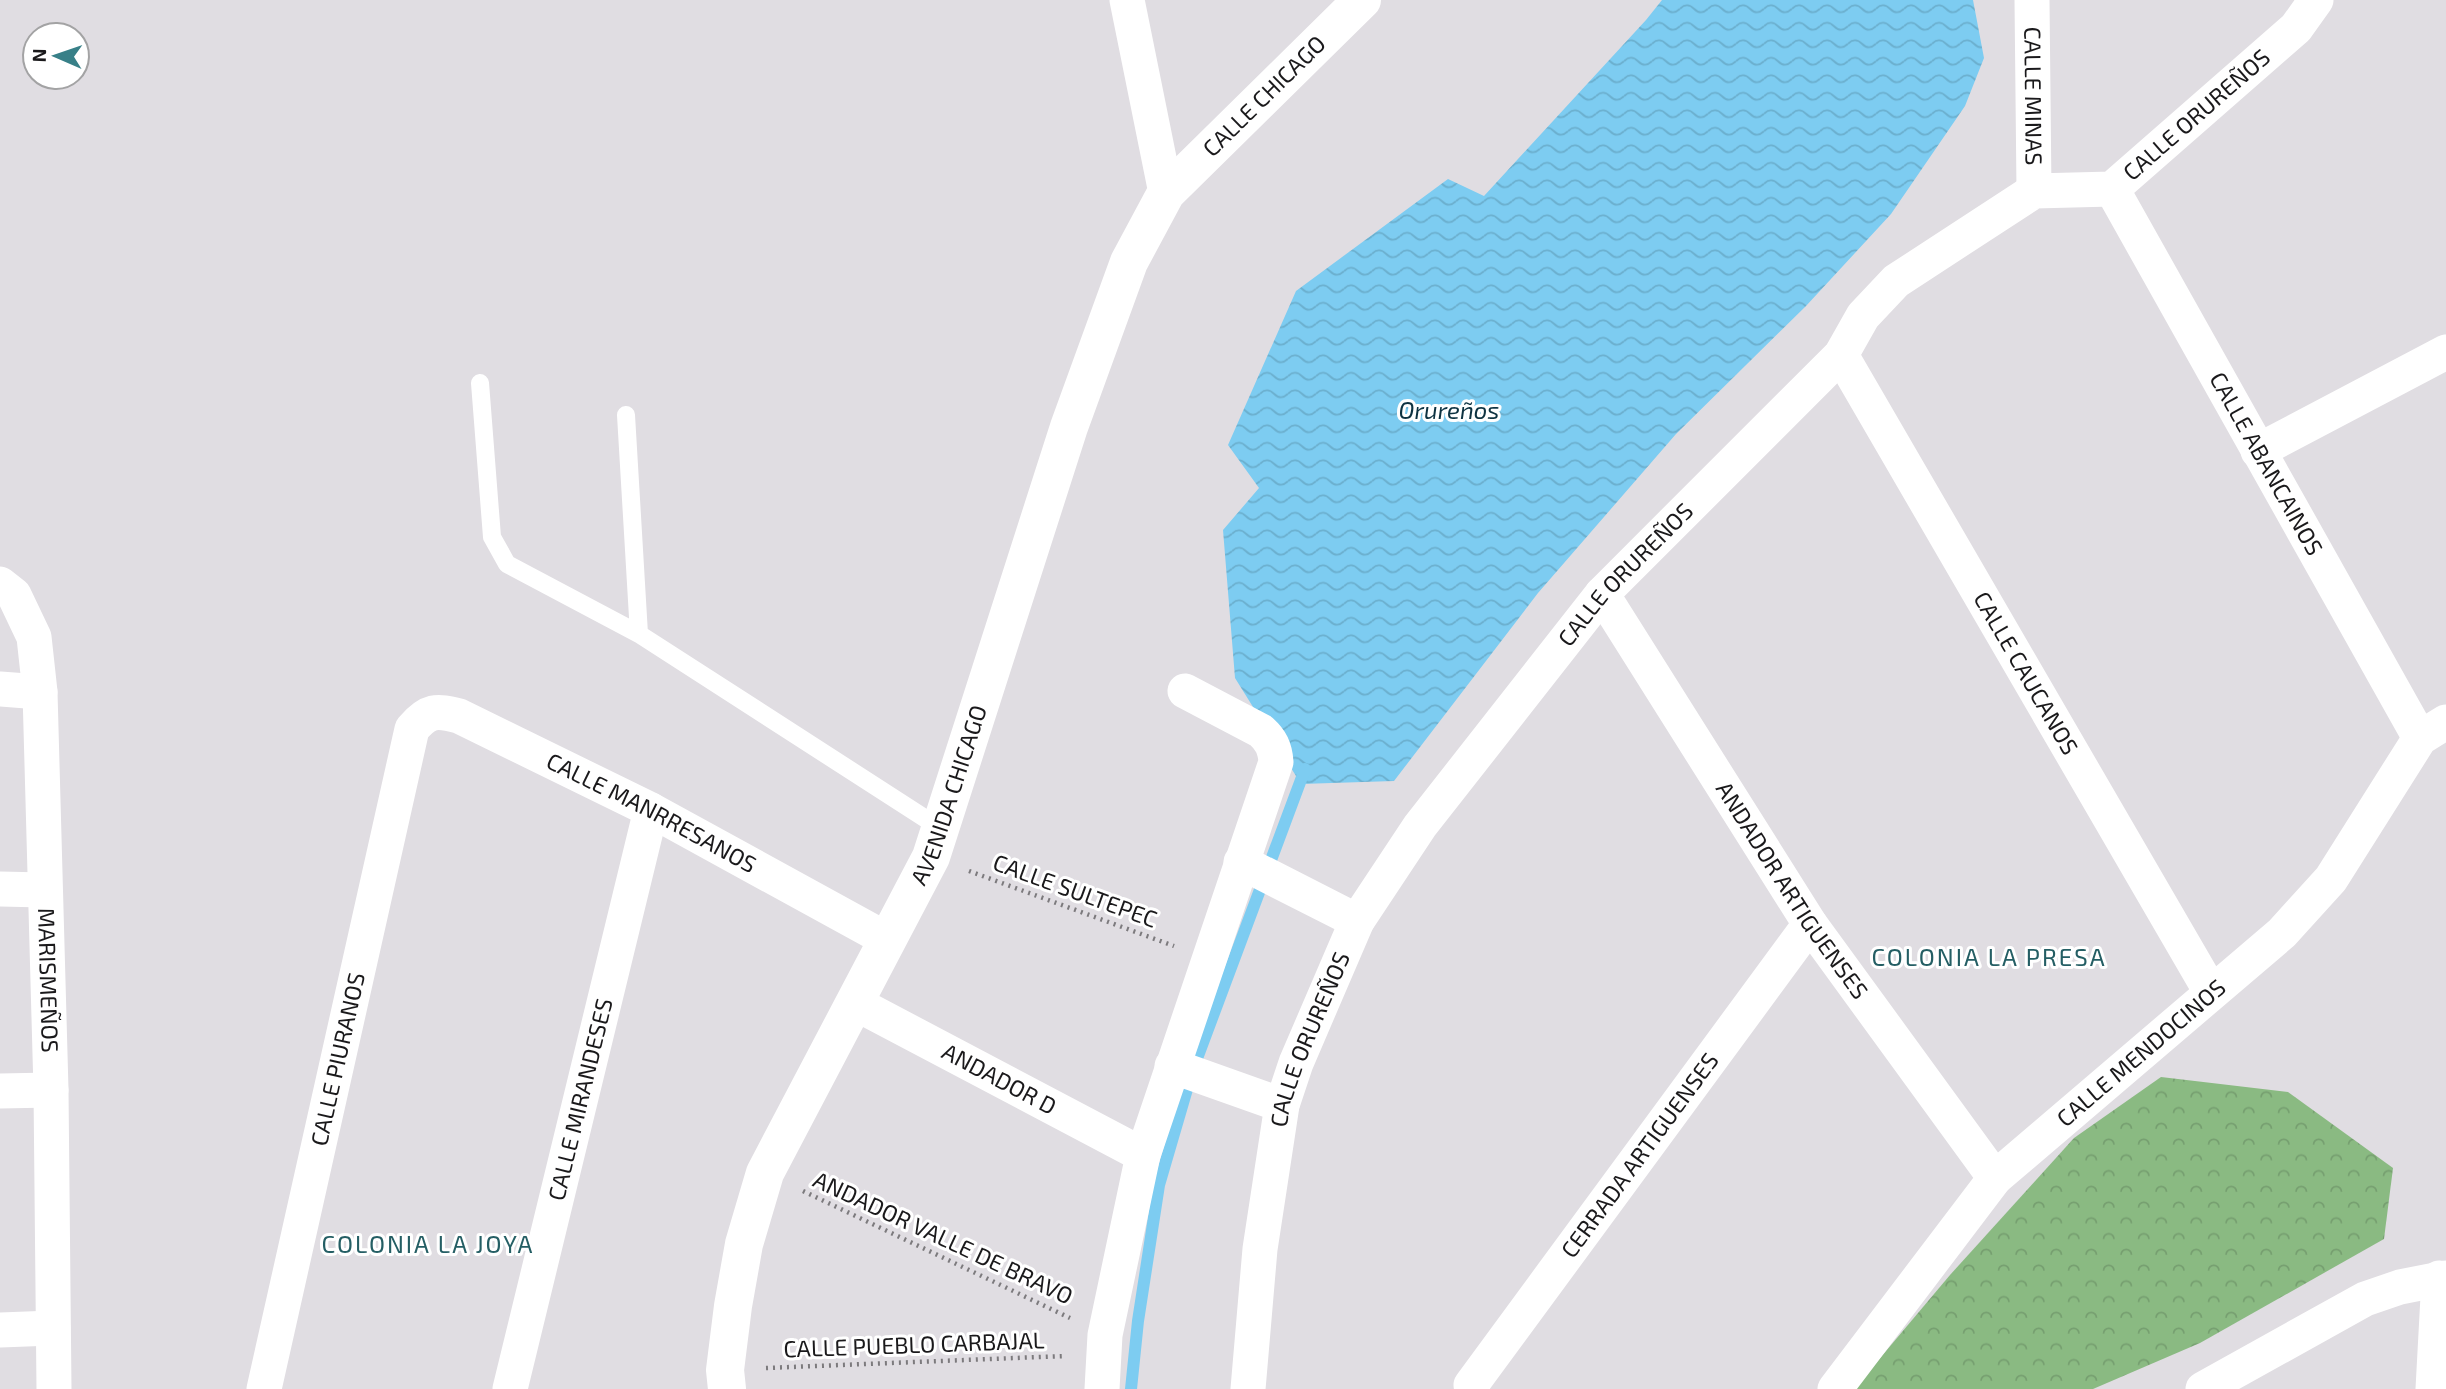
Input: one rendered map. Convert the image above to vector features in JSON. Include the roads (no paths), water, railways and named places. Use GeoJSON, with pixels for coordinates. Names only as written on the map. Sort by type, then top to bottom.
{"type":"FeatureCollection","features":[{"type":"Feature","properties":{"kind":"street"},"geometry":{"type":"LineString","coordinates":[[1127,0],[1166,193]]}},
{"type":"Feature","properties":{"kind":"street","name":"CALLE CHICAGO"},"geometry":{"type":"LineString","coordinates":[[1166,193],[1362,0]]}},
{"type":"Feature","properties":{"kind":"street","name":"CALLE MINAS"},"geometry":{"type":"LineString","coordinates":[[2032,0],[2034,191]]}},
{"type":"Feature","properties":{"kind":"street","name":"CALLE ORUREÑOS"},"geometry":{"type":"LineString","coordinates":[[1248,1389],[1260,1249],[1281,1104],[1355,921],[1420,826],[1602,594],[1840,355],[1863,316],[1896,281],[2034,191],[2112,189],[2296,28],[2316,0]]}},
{"type":"Feature","properties":{"kind":"street","name":"CALLE ABANCAINOS"},"geometry":{"type":"LineString","coordinates":[[2112,189],[2258,451],[2433,730]]}},
{"type":"Feature","properties":{"kind":"street","name":"AVENIDA CHICAGO"},"geometry":{"type":"LineString","coordinates":[[726,1380],[733,1306],[744,1244],[765,1173],[888,940],[935,843],[1096,351],[1129,262],[1166,193]]}},
{"type":"Feature","properties":{"kind":"street"},"geometry":{"type":"LineString","coordinates":[[2258,451],[2446,352]]}},
{"type":"Feature","properties":{"kind":"street","name":"CALLE CAUCANOS"},"geometry":{"type":"LineString","coordinates":[[1840,355],[2211,992]]}},
{"type":"Feature","properties":{"kind":"street","name":"MARISMEÑOS"},"geometry":{"type":"LineString","coordinates":[[0,584],[14,595],[34,638],[40,692],[51,1090],[54,1389]]}},
{"type":"Feature","properties":{"kind":"street","name":"ANDADOR ARTIGUENSES"},"geometry":{"type":"LineString","coordinates":[[1602,594],[1810,924],[1995,1178]]}},
{"type":"Feature","properties":{"kind":"street"},"geometry":{"type":"LineString","coordinates":[[0,689],[40,692]]}},
{"type":"Feature","properties":{"kind":"street"},"geometry":{"type":"LineString","coordinates":[[1102,1389],[1105,1345],[1143,1155],[1276,762],[1276,751],[1270,739],[1261,731],[1185,691]]}},
{"type":"Feature","properties":{"kind":"street","name":"CALLE MANRRESANOS"},"geometry":{"type":"LineString","coordinates":[[412,729],[423,716],[440,711],[459,716],[652,810],[888,940]]}},
{"type":"Feature","properties":{"kind":"street","name":"CALLE PIURANOS"},"geometry":{"type":"LineString","coordinates":[[264,1389],[412,729]]}},
{"type":"Feature","properties":{"kind":"street","name":"CALLE MENDOCINOS"},"geometry":{"type":"LineString","coordinates":[[1835,1389],[1995,1178],[2282,933],[2331,879],[2433,730]]}},
{"type":"Feature","properties":{"kind":"street","name":"CALLE MIRANDESES"},"geometry":{"type":"LineString","coordinates":[[510,1389],[652,810]]}},
{"type":"Feature","properties":{"kind":"street"},"geometry":{"type":"LineString","coordinates":[[1243,863],[1355,921]]}},
{"type":"Feature","properties":{"kind":"street"},"geometry":{"type":"LineString","coordinates":[[0,889],[44,890]]}},
{"type":"Feature","properties":{"kind":"street","name":"CERRADA ARTIGUENSES"},"geometry":{"type":"LineString","coordinates":[[1471,1385],[1810,924]]}},
{"type":"Feature","properties":{"kind":"street","name":"ANDADOR D"},"geometry":{"type":"LineString","coordinates":[[855,1003],[1143,1155]]}},
{"type":"Feature","properties":{"kind":"street"},"geometry":{"type":"LineString","coordinates":[[1174,1067],[1281,1104]]}},
{"type":"Feature","properties":{"kind":"street"},"geometry":{"type":"LineString","coordinates":[[0,1091],[51,1090]]}},
{"type":"Feature","properties":{"kind":"street"},"geometry":{"type":"LineString","coordinates":[[2203,1389],[2365,1299],[2400,1287],[2442,1278],[2433,1389]]}},
{"type":"Feature","properties":{"kind":"street"},"geometry":{"type":"LineString","coordinates":[[0,1330],[53,1328]]}},
{"type":"Feature","properties":{"kind":"lane"},"geometry":{"type":"LineString","coordinates":[[480,383],[492,537],[507,564],[639,634],[935,843]]}},
{"type":"Feature","properties":{"kind":"lane"},"geometry":{"type":"LineString","coordinates":[[626,415],[639,634]]}},
{"type":"Feature","properties":{"kind":"water","name":"Orureños"},"geometry":{"type":"Polygon","coordinates":[[[1662,0],[1973,0],[1984,58],[1965,106],[1891,214],[1806,306],[1676,434],[1538,593],[1394,781],[1301,784],[1235,678],[1223,530],[1259,488],[1228,445],[1296,291],[1448,179],[1484,196],[1662,0]]]}},
{"type":"Feature","properties":{"kind":"waterway"},"geometry":{"type":"LineString","coordinates":[[1131,1389],[1138,1321],[1159,1185],[1192,1072],[1305,769]]}},
{"type":"Feature","properties":{"kind":"district","name":"COLONIA LA PRESA"},"geometry":{"type":"Point","coordinates":[1989,958]}},
{"type":"Feature","properties":{"kind":"district","name":"COLONIA LA JOYA"},"geometry":{"type":"Point","coordinates":[428,1245]}}]}
